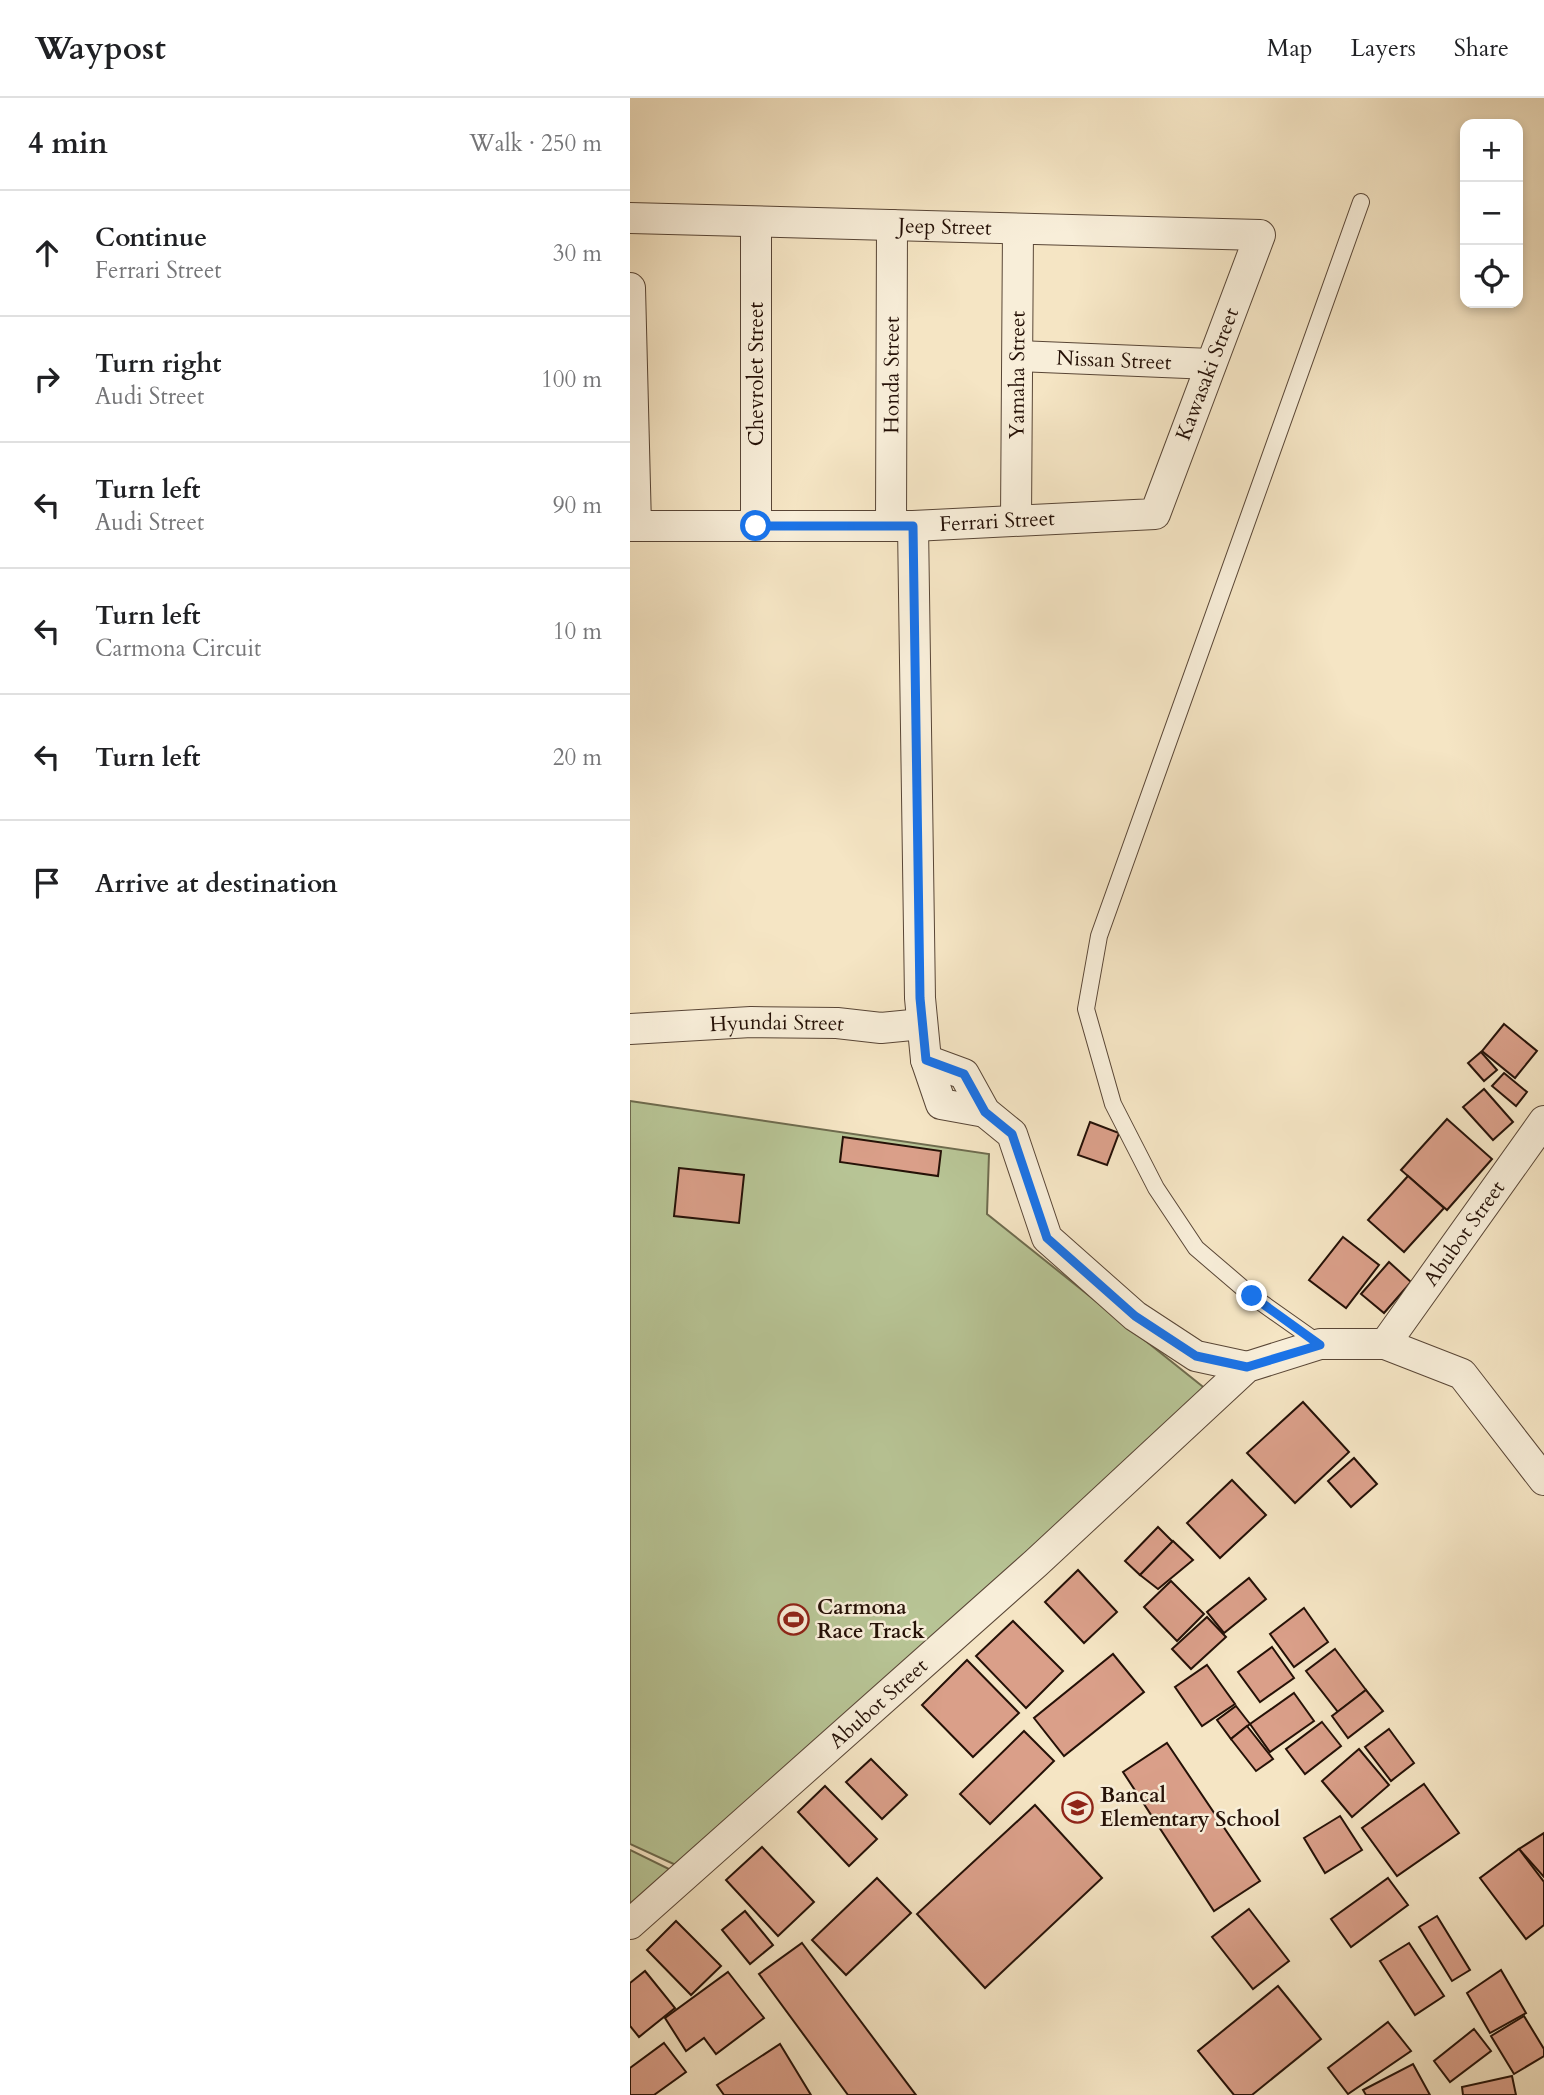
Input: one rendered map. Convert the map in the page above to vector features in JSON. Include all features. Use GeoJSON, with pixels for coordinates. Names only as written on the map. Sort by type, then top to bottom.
{"type":"FeatureCollection","features":[{"type":"Feature","properties":{"kind":"street","name":"Jeep Street"},"geometry":{"type":"LineString","coordinates":[[630,218],[1260,235]]}},
{"type":"Feature","properties":{"kind":"street","name":"Chevrolet Street"},"geometry":{"type":"LineString","coordinates":[[756,222],[756,526]]}},
{"type":"Feature","properties":{"kind":"street","name":"Honda Street"},"geometry":{"type":"LineString","coordinates":[[892,225],[922,1024],[926,1060],[942,1104],[985,1112],[1012,1134],[1047,1238],[1135,1316],[1196,1356],[1247,1367]]}},
{"type":"Feature","properties":{"kind":"street","name":"Yamaha Street"},"geometry":{"type":"LineString","coordinates":[[1016,520],[1018,229]]}},
{"type":"Feature","properties":{"kind":"street","name":"Kawasaki Street"},"geometry":{"type":"LineString","coordinates":[[1155,514],[1260,235]]}},
{"type":"Feature","properties":{"kind":"street"},"geometry":{"type":"LineString","coordinates":[[630,288],[633,526]]}},
{"type":"Feature","properties":{"kind":"street","name":"Nissan Street"},"geometry":{"type":"LineString","coordinates":[[1017,356],[1211,364]]}},
{"type":"Feature","properties":{"kind":"street","name":"Ferrari Street"},"geometry":{"type":"LineString","coordinates":[[633,526],[902,526],[1155,514]]}},
{"type":"Feature","properties":{"kind":"street","name":"Hyundai Street"},"geometry":{"type":"LineString","coordinates":[[630,1029],[751,1022],[837,1023],[881,1028],[922,1024]]}},
{"type":"Feature","properties":{"kind":"street","name":"Abubot Street"},"geometry":{"type":"LineString","coordinates":[[1385,1344],[1544,1121]]}},
{"type":"Feature","properties":{"kind":"street"},"geometry":{"type":"LineString","coordinates":[[1247,1367],[1320,1345],[1385,1344],[1462,1374],[1544,1480]]}},
{"type":"Feature","properties":{"kind":"street","name":"Abubot Street"},"geometry":{"type":"LineString","coordinates":[[630,1924],[1036,1563],[1247,1367]]}},
{"type":"Feature","properties":{"kind":"lane"},"geometry":{"type":"LineString","coordinates":[[1320,1345],[1252,1296],[1196,1248],[1156,1188],[1113,1104],[1086,1009],[1100,936],[1361,202]]}},
{"type":"Feature","properties":{"kind":"green space","name":"Carmona Race Track"},"geometry":{"type":"Polygon","coordinates":[[[630,1101],[989,1154],[987,1214],[1212,1394],[678,1866],[630,1844],[630,1101]]]}},
{"type":"Feature","properties":{"kind":"green space"},"geometry":{"type":"Polygon","coordinates":[[[630,1850],[673,1871],[630,1905],[630,1850]]]}},
{"type":"Feature","properties":{"kind":"building"},"geometry":{"type":"Polygon","coordinates":[[[1504,1024],[1537,1051],[1515,1078],[1482,1051],[1504,1024]]]}},
{"type":"Feature","properties":{"kind":"building"},"geometry":{"type":"Polygon","coordinates":[[[1481,1052],[1497,1070],[1484,1081],[1468,1063],[1481,1052]]]}},
{"type":"Feature","properties":{"kind":"building"},"geometry":{"type":"Polygon","coordinates":[[[1504,1073],[1527,1092],[1516,1106],[1492,1086],[1504,1073]]]}},
{"type":"Feature","properties":{"kind":"building"},"geometry":{"type":"Polygon","coordinates":[[[1484,1089],[1513,1122],[1493,1140],[1463,1107],[1484,1089]]]}},
{"type":"Feature","properties":{"kind":"building"},"geometry":{"type":"Polygon","coordinates":[[[1447,1119],[1492,1159],[1447,1210],[1401,1170],[1447,1119]]]}},
{"type":"Feature","properties":{"kind":"building"},"geometry":{"type":"Polygon","coordinates":[[[1090,1122],[1119,1133],[1107,1165],[1078,1155],[1090,1122]]]}},
{"type":"Feature","properties":{"kind":"building"},"geometry":{"type":"Polygon","coordinates":[[[843,1137],[941,1151],[938,1176],[840,1162],[843,1137]]]}},
{"type":"Feature","properties":{"kind":"building"},"geometry":{"type":"Polygon","coordinates":[[[679,1168],[744,1175],[739,1223],[674,1216],[679,1168]]]}},
{"type":"Feature","properties":{"kind":"building"},"geometry":{"type":"Polygon","coordinates":[[[1408,1176],[1444,1208],[1404,1252],[1368,1220],[1408,1176]]]}},
{"type":"Feature","properties":{"kind":"building"},"geometry":{"type":"Polygon","coordinates":[[[1343,1237],[1379,1265],[1346,1308],[1309,1280],[1343,1237]]]}},
{"type":"Feature","properties":{"kind":"building"},"geometry":{"type":"Polygon","coordinates":[[[1389,1262],[1411,1282],[1384,1313],[1361,1294],[1389,1262]]]}},
{"type":"Feature","properties":{"kind":"building"},"geometry":{"type":"Polygon","coordinates":[[[1303,1402],[1349,1452],[1295,1503],[1247,1453],[1303,1402]]]}},
{"type":"Feature","properties":{"kind":"building"},"geometry":{"type":"Polygon","coordinates":[[[1354,1458],[1377,1484],[1351,1507],[1328,1481],[1354,1458]]]}},
{"type":"Feature","properties":{"kind":"building"},"geometry":{"type":"Polygon","coordinates":[[[1232,1480],[1266,1515],[1220,1558],[1187,1523],[1232,1480]]]}},
{"type":"Feature","properties":{"kind":"building"},"geometry":{"type":"Polygon","coordinates":[[[1158,1527],[1173,1542],[1140,1575],[1125,1561],[1158,1527]]]}},
{"type":"Feature","properties":{"kind":"building"},"geometry":{"type":"Polygon","coordinates":[[[1173,1541],[1193,1560],[1158,1589],[1140,1575],[1173,1541]]]}},
{"type":"Feature","properties":{"kind":"building"},"geometry":{"type":"Polygon","coordinates":[[[1078,1570],[1117,1612],[1084,1643],[1045,1602],[1078,1570]]]}},
{"type":"Feature","properties":{"kind":"building"},"geometry":{"type":"Polygon","coordinates":[[[1249,1578],[1266,1599],[1224,1633],[1207,1612],[1249,1578]]]}},
{"type":"Feature","properties":{"kind":"building"},"geometry":{"type":"Polygon","coordinates":[[[1171,1581],[1204,1614],[1177,1641],[1144,1607],[1171,1581]]]}},
{"type":"Feature","properties":{"kind":"building"},"geometry":{"type":"Polygon","coordinates":[[[1304,1608],[1328,1642],[1294,1667],[1270,1634],[1304,1608]]]}},
{"type":"Feature","properties":{"kind":"building"},"geometry":{"type":"Polygon","coordinates":[[[1207,1617],[1226,1637],[1191,1669],[1172,1649],[1207,1617]]]}},
{"type":"Feature","properties":{"kind":"building"},"geometry":{"type":"Polygon","coordinates":[[[1013,1621],[1063,1671],[1026,1708],[976,1656],[1013,1621]]]}},
{"type":"Feature","properties":{"kind":"building"},"geometry":{"type":"Polygon","coordinates":[[[1272,1647],[1294,1678],[1260,1702],[1238,1672],[1272,1647]]]}},
{"type":"Feature","properties":{"kind":"building"},"geometry":{"type":"Polygon","coordinates":[[[1335,1649],[1366,1690],[1338,1712],[1306,1671],[1335,1649]]]}},
{"type":"Feature","properties":{"kind":"building"},"geometry":{"type":"Polygon","coordinates":[[[1113,1654],[1144,1692],[1064,1756],[1034,1718],[1113,1654]]]}},
{"type":"Feature","properties":{"kind":"building"},"geometry":{"type":"Polygon","coordinates":[[[967,1660],[1019,1713],[973,1757],[922,1705],[967,1660]]]}},
{"type":"Feature","properties":{"kind":"building"},"geometry":{"type":"Polygon","coordinates":[[[1207,1665],[1235,1704],[1202,1726],[1175,1687],[1207,1665]]]}},
{"type":"Feature","properties":{"kind":"building"},"geometry":{"type":"Polygon","coordinates":[[[1366,1690],[1383,1711],[1348,1738],[1332,1716],[1366,1690]]]}},
{"type":"Feature","properties":{"kind":"building"},"geometry":{"type":"Polygon","coordinates":[[[1294,1693],[1314,1721],[1270,1752],[1250,1724],[1294,1693]]]}},
{"type":"Feature","properties":{"kind":"building"},"geometry":{"type":"Polygon","coordinates":[[[1236,1706],[1250,1724],[1231,1739],[1217,1720],[1236,1706]]]}},
{"type":"Feature","properties":{"kind":"building"},"geometry":{"type":"Polygon","coordinates":[[[1322,1722],[1341,1746],[1305,1774],[1286,1749],[1322,1722]]]}},
{"type":"Feature","properties":{"kind":"building"},"geometry":{"type":"Polygon","coordinates":[[[1247,1726],[1273,1759],[1256,1771],[1231,1739],[1247,1726]]]}},
{"type":"Feature","properties":{"kind":"building"},"geometry":{"type":"Polygon","coordinates":[[[1389,1729],[1414,1763],[1391,1781],[1365,1747],[1389,1729]]]}},
{"type":"Feature","properties":{"kind":"building"},"geometry":{"type":"Polygon","coordinates":[[[1024,1731],[1054,1761],[990,1824],[960,1794],[1024,1731]]]}},
{"type":"Feature","properties":{"kind":"building"},"geometry":{"type":"Polygon","coordinates":[[[1167,1743],[1260,1881],[1214,1911],[1123,1772],[1167,1743]]]}},
{"type":"Feature","properties":{"kind":"building"},"geometry":{"type":"Polygon","coordinates":[[[1359,1749],[1389,1785],[1352,1817],[1322,1781],[1359,1749]]]}},
{"type":"Feature","properties":{"kind":"building"},"geometry":{"type":"Polygon","coordinates":[[[871,1759],[907,1795],[882,1819],[846,1782],[871,1759]]]}},
{"type":"Feature","properties":{"kind":"building"},"geometry":{"type":"Polygon","coordinates":[[[1424,1784],[1459,1833],[1397,1876],[1362,1828],[1424,1784]]]}},
{"type":"Feature","properties":{"kind":"building"},"geometry":{"type":"Polygon","coordinates":[[[825,1786],[877,1839],[849,1866],[798,1812],[825,1786]]]}},
{"type":"Feature","properties":{"kind":"building"},"geometry":{"type":"Polygon","coordinates":[[[1035,1805],[1102,1878],[985,1988],[917,1914],[1035,1805]]]}},
{"type":"Feature","properties":{"kind":"building"},"geometry":{"type":"Polygon","coordinates":[[[1340,1816],[1362,1850],[1325,1873],[1304,1838],[1340,1816]]]}},
{"type":"Feature","properties":{"kind":"building"},"geometry":{"type":"Polygon","coordinates":[[[1544,1833],[1544,1877],[1519,1849],[1544,1833]]]}},
{"type":"Feature","properties":{"kind":"building"},"geometry":{"type":"Polygon","coordinates":[[[762,1847],[814,1902],[778,1936],[726,1880],[762,1847]]]}},
{"type":"Feature","properties":{"kind":"building"},"geometry":{"type":"Polygon","coordinates":[[[1519,1849],[1544,1882],[1544,1925],[1526,1939],[1480,1878],[1519,1849]]]}},
{"type":"Feature","properties":{"kind":"building"},"geometry":{"type":"Polygon","coordinates":[[[877,1878],[911,1913],[846,1975],[812,1940],[877,1878]]]}},
{"type":"Feature","properties":{"kind":"building"},"geometry":{"type":"Polygon","coordinates":[[[1388,1878],[1408,1905],[1351,1947],[1331,1919],[1388,1878]]]}},
{"type":"Feature","properties":{"kind":"building"},"geometry":{"type":"Polygon","coordinates":[[[1249,1909],[1289,1961],[1253,1989],[1212,1937],[1249,1909]]]}},
{"type":"Feature","properties":{"kind":"building"},"geometry":{"type":"Polygon","coordinates":[[[745,1911],[773,1945],[750,1964],[722,1930],[745,1911]]]}},
{"type":"Feature","properties":{"kind":"building"},"geometry":{"type":"Polygon","coordinates":[[[1437,1916],[1470,1970],[1452,1981],[1419,1927],[1437,1916]]]}},
{"type":"Feature","properties":{"kind":"building"},"geometry":{"type":"Polygon","coordinates":[[[676,1921],[721,1966],[691,1995],[647,1950],[676,1921]]]}},
{"type":"Feature","properties":{"kind":"building"},"geometry":{"type":"Polygon","coordinates":[[[802,1943],[916,2095],[848,2095],[759,1974],[802,1943]]]}},
{"type":"Feature","properties":{"kind":"building"},"geometry":{"type":"Polygon","coordinates":[[[1409,1943],[1444,1996],[1415,2015],[1380,1961],[1409,1943]]]}},
{"type":"Feature","properties":{"kind":"building"},"geometry":{"type":"Polygon","coordinates":[[[1501,1970],[1526,2013],[1490,2033],[1467,1993],[1501,1970]]]}},
{"type":"Feature","properties":{"kind":"building"},"geometry":{"type":"Polygon","coordinates":[[[645,1971],[675,2008],[639,2037],[630,2026],[630,1983],[645,1971]]]}},
{"type":"Feature","properties":{"kind":"building"},"geometry":{"type":"Polygon","coordinates":[[[728,1972],[764,2018],[716,2054],[704,2038],[686,2051],[665,2018],[728,1972]]]}},
{"type":"Feature","properties":{"kind":"building"},"geometry":{"type":"Polygon","coordinates":[[[1278,1986],[1321,2039],[1252,2095],[1234,2095],[1198,2051],[1278,1986]]]}},
{"type":"Feature","properties":{"kind":"building"},"geometry":{"type":"Polygon","coordinates":[[[1524,2016],[1544,2049],[1544,2056],[1514,2074],[1491,2036],[1524,2016]]]}},
{"type":"Feature","properties":{"kind":"building"},"geometry":{"type":"Polygon","coordinates":[[[1388,2022],[1411,2051],[1348,2094],[1328,2068],[1388,2022]]]}},
{"type":"Feature","properties":{"kind":"building"},"geometry":{"type":"Polygon","coordinates":[[[1474,2029],[1491,2051],[1450,2082],[1434,2061],[1474,2029]]]}},
{"type":"Feature","properties":{"kind":"building"},"geometry":{"type":"Polygon","coordinates":[[[664,2043],[686,2072],[654,2095],[630,2095],[630,2068],[664,2043]]]}},
{"type":"Feature","properties":{"kind":"building"},"geometry":{"type":"Polygon","coordinates":[[[780,2044],[811,2095],[724,2095],[717,2085],[780,2044]]]}},
{"type":"Feature","properties":{"kind":"building"},"geometry":{"type":"Polygon","coordinates":[[[1413,2064],[1430,2095],[1366,2095],[1363,2090],[1413,2064]]]}},
{"type":"Feature","properties":{"kind":"building"},"geometry":{"type":"Polygon","coordinates":[[[1512,2076],[1516,2095],[1463,2095],[1462,2087],[1512,2076]]]}},
{"type":"Feature","properties":{"kind":"place","name":"Carmona Race Track"},"geometry":{"type":"Point","coordinates":[794,1619]}},
{"type":"Feature","properties":{"kind":"place","name":"Bancal Elementary School"},"geometry":{"type":"Point","coordinates":[1077,1807]}},
{"type":"Feature","properties":{"kind":"route"},"geometry":{"type":"LineString","coordinates":[[756,526],[913,526],[920,998],[926,1060],[964,1074],[985,1112],[1012,1134],[1047,1238],[1135,1316],[1196,1356],[1247,1367],[1320,1345],[1252,1296]]}}]}
